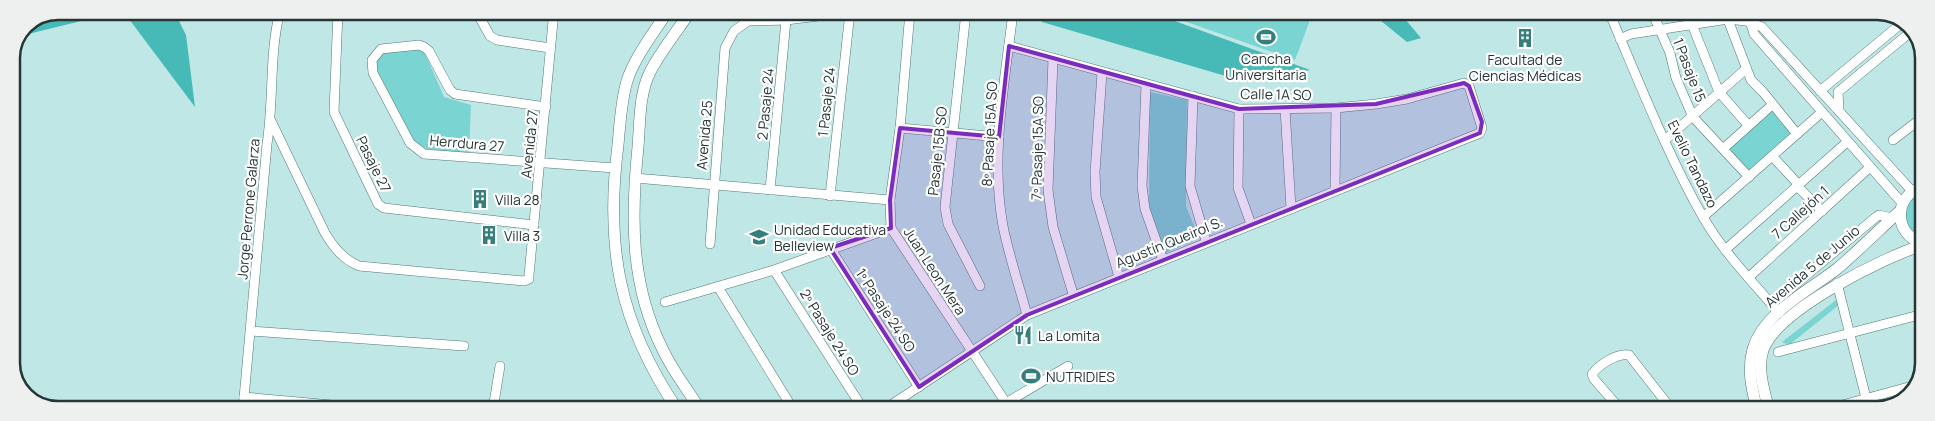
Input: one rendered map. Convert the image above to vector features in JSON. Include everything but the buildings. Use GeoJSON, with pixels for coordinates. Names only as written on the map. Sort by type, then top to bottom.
{"type":"FeatureCollection","features":[{"type":"Feature","properties":{"kind":"main road"},"geometry":{"type":"LineString","coordinates":[[663,20],[634,64],[628,81],[615,168],[613,210],[616,257],[624,302],[650,367],[672,401]]}},
{"type":"Feature","properties":{"kind":"main road"},"geometry":{"type":"LineString","coordinates":[[685,20],[650,73],[644,89],[634,178],[634,246],[644,303],[661,348],[695,401]]}},
{"type":"Feature","properties":{"kind":"main road","name":"Avenida 5 de Junio"},"geometry":{"type":"LineString","coordinates":[[1755,401],[1749,373],[1750,362],[1758,337],[1767,324],[1854,254],[1915,192]]}},
{"type":"Feature","properties":{"kind":"main road"},"geometry":{"type":"LineString","coordinates":[[1898,211],[1906,234],[1915,239]]}},
{"type":"Feature","properties":{"kind":"main road","name":"Avenida 5 de Junio"},"geometry":{"type":"LineString","coordinates":[[1767,401],[1761,376],[1763,351],[1766,344],[1786,322],[1838,283],[1915,247]]}},
{"type":"Feature","properties":{"kind":"street","name":"Jorge Perrone Galarza"},"geometry":{"type":"LineString","coordinates":[[244,401],[267,144],[271,122],[278,20]]}},
{"type":"Feature","properties":{"kind":"street","name":"Pasaje 27"},"geometry":{"type":"LineString","coordinates":[[338,20],[334,112],[378,204],[384,208],[534,225]]}},
{"type":"Feature","properties":{"kind":"street"},"geometry":{"type":"LineString","coordinates":[[481,20],[490,36],[497,40],[550,48]]}},
{"type":"Feature","properties":{"kind":"street","name":"Avenida 27"},"geometry":{"type":"LineString","coordinates":[[271,122],[325,233],[347,261],[368,266],[524,281],[529,279],[553,20]]}},
{"type":"Feature","properties":{"kind":"street","name":"Avenida 25"},"geometry":{"type":"LineString","coordinates":[[710,244],[725,48],[734,31],[748,21],[786,20]]}},
{"type":"Feature","properties":{"kind":"street","name":"2 Pasaje 24"},"geometry":{"type":"LineString","coordinates":[[770,190],[786,20]]}},
{"type":"Feature","properties":{"kind":"street","name":"1 Pasaje 24"},"geometry":{"type":"LineString","coordinates":[[830,196],[849,20]]}},
{"type":"Feature","properties":{"kind":"street","name":"Juan Leon Mera"},"geometry":{"type":"LineString","coordinates":[[909,20],[900,128],[890,200],[891,228],[1005,401]]}},
{"type":"Feature","properties":{"kind":"street","name":"Pasaje 15B SO"},"geometry":{"type":"LineString","coordinates":[[965,20],[945,207],[948,224],[980,286]]}},
{"type":"Feature","properties":{"kind":"street","name":"8º Pasaje 15A SO"},"geometry":{"type":"LineString","coordinates":[[1012,20],[1000,137],[999,192],[1003,226],[1028,314]]}},
{"type":"Feature","properties":{"kind":"street","name":"Evelio Tandazo"},"geometry":{"type":"LineString","coordinates":[[1612,20],[1665,140],[1703,217],[1725,250],[1779,313]]}},
{"type":"Feature","properties":{"kind":"street","name":"1 Pasaje 15"},"geometry":{"type":"LineString","coordinates":[[1655,20],[1670,53],[1676,78],[1693,117],[1724,148],[1749,177]]}},
{"type":"Feature","properties":{"kind":"street"},"geometry":{"type":"LineString","coordinates":[[1690,20],[1719,92],[1748,126]]}},
{"type":"Feature","properties":{"kind":"street"},"geometry":{"type":"LineString","coordinates":[[1620,39],[1631,34],[1708,20]]}},
{"type":"Feature","properties":{"kind":"street"},"geometry":{"type":"LineString","coordinates":[[1729,20],[1751,80],[1797,134]]}},
{"type":"Feature","properties":{"kind":"street"},"geometry":{"type":"LineString","coordinates":[[1741,20],[1762,27],[1839,112],[1915,186]]}},
{"type":"Feature","properties":{"kind":"street"},"geometry":{"type":"LineString","coordinates":[[1752,24],[1754,34],[1870,168],[1898,211],[1876,217],[1779,298]]}},
{"type":"Feature","properties":{"kind":"street"},"geometry":{"type":"LineString","coordinates":[[1820,91],[1898,26]]}},
{"type":"Feature","properties":{"kind":"street"},"geometry":{"type":"LineString","coordinates":[[1839,112],[1838,92],[1907,35]]}},
{"type":"Feature","properties":{"kind":"street","name":"Herrdura 27"},"geometry":{"type":"LineString","coordinates":[[546,108],[455,94],[450,90],[429,51],[419,45],[381,49],[372,60],[373,73],[415,149],[424,154],[615,168]]}},
{"type":"Feature","properties":{"kind":"street","name":"Calle 1A SO"},"geometry":{"type":"LineString","coordinates":[[1009,46],[1238,109],[1336,108],[1407,99],[1464,83],[1469,86],[1482,122],[1480,133]]}},
{"type":"Feature","properties":{"kind":"street","name":"7º Pasaje 15A SO"},"geometry":{"type":"LineString","coordinates":[[1053,59],[1048,190],[1053,227],[1073,294]]}},
{"type":"Feature","properties":{"kind":"street"},"geometry":{"type":"LineString","coordinates":[[1665,140],[1746,69]]}},
{"type":"Feature","properties":{"kind":"street"},"geometry":{"type":"LineString","coordinates":[[1102,73],[1095,172],[1096,197],[1119,277]]}},
{"type":"Feature","properties":{"kind":"street"},"geometry":{"type":"LineString","coordinates":[[1146,85],[1142,186],[1145,209],[1163,260]]}},
{"type":"Feature","properties":{"kind":"street"},"geometry":{"type":"LineString","coordinates":[[1193,96],[1190,186],[1206,241]]}},
{"type":"Feature","properties":{"kind":"street"},"geometry":{"type":"LineString","coordinates":[[1724,148],[1772,105]]}},
{"type":"Feature","properties":{"kind":"street"},"geometry":{"type":"LineString","coordinates":[[1335,189],[1336,108]]}},
{"type":"Feature","properties":{"kind":"street"},"geometry":{"type":"LineString","coordinates":[[1238,109],[1238,188],[1250,224]]}},
{"type":"Feature","properties":{"kind":"street"},"geometry":{"type":"LineString","coordinates":[[1285,109],[1291,208]]}},
{"type":"Feature","properties":{"kind":"street"},"geometry":{"type":"LineString","coordinates":[[1703,217],[1822,112]]}},
{"type":"Feature","properties":{"kind":"street"},"geometry":{"type":"LineString","coordinates":[[1894,140],[1915,123]]}},
{"type":"Feature","properties":{"kind":"street"},"geometry":{"type":"LineString","coordinates":[[900,128],[953,131],[1000,137]]}},
{"type":"Feature","properties":{"kind":"street","name":"Agustín Queirol S."},"geometry":{"type":"LineString","coordinates":[[898,401],[1028,314],[1073,294],[1163,260],[1335,189],[1480,133]]}},
{"type":"Feature","properties":{"kind":"street"},"geometry":{"type":"LineString","coordinates":[[1725,250],[1847,142]]}},
{"type":"Feature","properties":{"kind":"street"},"geometry":{"type":"LineString","coordinates":[[1772,156],[1822,211]]}},
{"type":"Feature","properties":{"kind":"street","name":"7 Callejón 1"},"geometry":{"type":"LineString","coordinates":[[1749,278],[1870,168]]}},
{"type":"Feature","properties":{"kind":"street"},"geometry":{"type":"LineString","coordinates":[[634,178],[890,200]]}},
{"type":"Feature","properties":{"kind":"street"},"geometry":{"type":"LineString","coordinates":[[665,302],[774,270],[830,248],[891,228]]}},
{"type":"Feature","properties":{"kind":"street"},"geometry":{"type":"LineString","coordinates":[[1844,243],[1854,254]]}},
{"type":"Feature","properties":{"kind":"street","name":"1º Pasaje 24 SO"},"geometry":{"type":"LineString","coordinates":[[830,248],[919,387]]}},
{"type":"Feature","properties":{"kind":"street","name":"2º Pasaje 24 SO"},"geometry":{"type":"LineString","coordinates":[[774,270],[858,401]]}},
{"type":"Feature","properties":{"kind":"street"},"geometry":{"type":"LineString","coordinates":[[1838,283],[1852,334],[1867,401]]}},
{"type":"Feature","properties":{"kind":"street"},"geometry":{"type":"LineString","coordinates":[[718,287],[788,401]]}},
{"type":"Feature","properties":{"kind":"street"},"geometry":{"type":"LineString","coordinates":[[1778,352],[1915,316]]}},
{"type":"Feature","properties":{"kind":"street"},"geometry":{"type":"LineString","coordinates":[[251,331],[464,346]]}},
{"type":"Feature","properties":{"kind":"street"},"geometry":{"type":"LineString","coordinates":[[1612,401],[1592,374],[1617,356],[1630,355],[1665,401]]}},
{"type":"Feature","properties":{"kind":"street"},"geometry":{"type":"LineString","coordinates":[[494,401],[500,366]]}},
{"type":"Feature","properties":{"kind":"street"},"geometry":{"type":"LineString","coordinates":[[1016,401],[1068,366]]}},
{"type":"Feature","properties":{"kind":"street"},"geometry":{"type":"LineString","coordinates":[[1856,401],[1907,386]]}},
{"type":"Feature","properties":{"kind":"street"},"geometry":{"type":"LineString","coordinates":[[244,398],[280,401]]}},
{"type":"Feature","properties":{"kind":"highlighted area"},"geometry":{"type":"Polygon","coordinates":[[[1009,46],[1239,109],[1376,104],[1464,83],[1469,86],[1482,122],[1480,133],[1027,315],[919,387],[830,248],[891,228],[890,200],[900,128],[999,137],[1009,46]]]}},
{"type":"Feature","properties":{"kind":"shaded area"},"geometry":{"type":"Polygon","coordinates":[[[85,20],[29,34],[37,26],[51,21],[85,20]]]}},
{"type":"Feature","properties":{"kind":"shaded area"},"geometry":{"type":"Polygon","coordinates":[[[130,20],[178,20],[186,35],[195,107],[130,20]]]}},
{"type":"Feature","properties":{"kind":"shaded area"},"geometry":{"type":"Polygon","coordinates":[[[1042,20],[1172,20],[1310,70],[1246,82],[1042,22],[1042,20]]]}},
{"type":"Feature","properties":{"kind":"shaded area","name":"Cancha Universitaria"},"geometry":{"type":"Polygon","coordinates":[[[1181,20],[1310,20],[1295,60],[1181,20]]]}},
{"type":"Feature","properties":{"kind":"shaded area"},"geometry":{"type":"Polygon","coordinates":[[[1380,20],[1406,20],[1421,38],[1407,42],[1380,20]]]}},
{"type":"Feature","properties":{"kind":"shaded area"},"geometry":{"type":"Polygon","coordinates":[[[418,48],[424,51],[444,97],[471,105],[469,154],[427,149],[412,140],[375,74],[375,60],[382,52],[418,48]]]}},
{"type":"Feature","properties":{"kind":"shaded area"},"geometry":{"type":"Polygon","coordinates":[[[1150,92],[1187,100],[1186,206],[1199,238],[1165,253],[1149,206],[1150,92]]]}},
{"type":"Feature","properties":{"kind":"shaded area"},"geometry":{"type":"Polygon","coordinates":[[[1770,108],[1792,133],[1748,171],[1726,146],[1770,108]]]}},
{"type":"Feature","properties":{"kind":"shaded area"},"geometry":{"type":"Polygon","coordinates":[[[1915,196],[1915,232],[1904,216],[1906,204],[1915,196]]]}},
{"type":"Feature","properties":{"kind":"shaded area"},"geometry":{"type":"Polygon","coordinates":[[[1840,297],[1840,304],[1789,345],[1782,342],[1840,297]]]}},
{"type":"Feature","properties":{"kind":"place","name":"Cancha Universitaria"},"geometry":{"type":"Point","coordinates":[1266,37]}},
{"type":"Feature","properties":{"kind":"place","name":"Facultad de Ciencias Médicas"},"geometry":{"type":"Point","coordinates":[1525,38]}},
{"type":"Feature","properties":{"kind":"place","name":"Villa 28"},"geometry":{"type":"Point","coordinates":[480,199]}},
{"type":"Feature","properties":{"kind":"place","name":"Villa 3"},"geometry":{"type":"Point","coordinates":[489,235]}},
{"type":"Feature","properties":{"kind":"place","name":"Unidad Educativa Belleview"},"geometry":{"type":"Point","coordinates":[759,237]}},
{"type":"Feature","properties":{"kind":"place","name":"La Lomita"},"geometry":{"type":"Point","coordinates":[1023,335]}},
{"type":"Feature","properties":{"kind":"place","name":"NUTRIDIES"},"geometry":{"type":"Point","coordinates":[1031,376]}}]}
